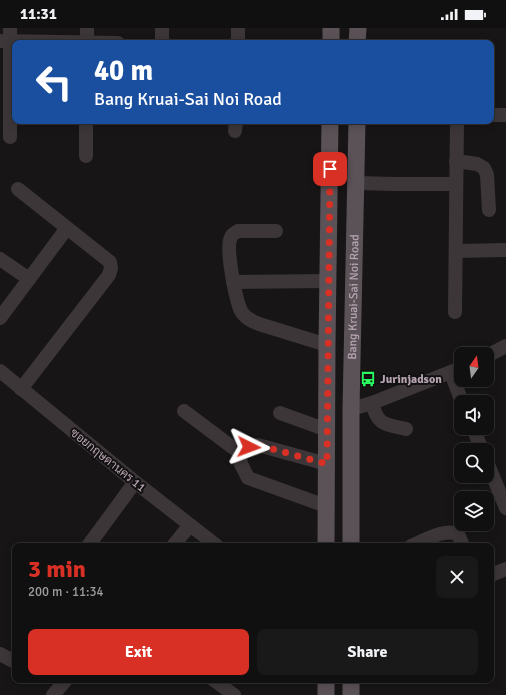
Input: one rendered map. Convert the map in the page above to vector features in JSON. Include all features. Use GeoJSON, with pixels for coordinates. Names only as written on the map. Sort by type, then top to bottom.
{"type":"FeatureCollection","features":[{"type":"Feature","properties":{"kind":"main road"},"geometry":{"type":"LineString","coordinates":[[331,28],[331,40]]}},
{"type":"Feature","properties":{"kind":"main road"},"geometry":{"type":"LineString","coordinates":[[357,40],[358,28]]}},
{"type":"Feature","properties":{"kind":"main road"},"geometry":{"type":"LineString","coordinates":[[326,543],[330,124]]}},
{"type":"Feature","properties":{"kind":"main road","name":"Bang Kruai-Sai Noi Road"},"geometry":{"type":"LineString","coordinates":[[351,543],[351,409],[357,183],[357,124]]}},
{"type":"Feature","properties":{"kind":"main road"},"geometry":{"type":"LineString","coordinates":[[326,683],[326,695]]}},
{"type":"Feature","properties":{"kind":"main road"},"geometry":{"type":"LineString","coordinates":[[350,683],[351,695]]}},
{"type":"Feature","properties":{"kind":"street"},"geometry":{"type":"LineString","coordinates":[[87,28],[87,40]]}},
{"type":"Feature","properties":{"kind":"street"},"geometry":{"type":"LineString","coordinates":[[162,28],[162,40]]}},
{"type":"Feature","properties":{"kind":"street"},"geometry":{"type":"LineString","coordinates":[[238,28],[238,40]]}},
{"type":"Feature","properties":{"kind":"street"},"geometry":{"type":"LineString","coordinates":[[10,137],[7,37],[47,40]]}},
{"type":"Feature","properties":{"kind":"street"},"geometry":{"type":"LineString","coordinates":[[494,115],[506,115]]}},
{"type":"Feature","properties":{"kind":"street"},"geometry":{"type":"LineString","coordinates":[[86,124],[86,156]]}},
{"type":"Feature","properties":{"kind":"street"},"geometry":{"type":"LineString","coordinates":[[455,312],[457,124]]}},
{"type":"Feature","properties":{"kind":"street"},"geometry":{"type":"LineString","coordinates":[[456,161],[477,164],[484,168],[487,175],[489,210]]}},
{"type":"Feature","properties":{"kind":"street"},"geometry":{"type":"LineString","coordinates":[[357,183],[456,184]]}},
{"type":"Feature","properties":{"kind":"street"},"geometry":{"type":"LineString","coordinates":[[18,189],[110,262],[111,268],[109,275],[21,389]]}},
{"type":"Feature","properties":{"kind":"street"},"geometry":{"type":"LineString","coordinates":[[0,318],[67,228]]}},
{"type":"Feature","properties":{"kind":"street"},"geometry":{"type":"LineString","coordinates":[[276,231],[238,231],[230,238],[229,246],[233,282],[242,312],[249,319],[290,334],[327,345]]}},
{"type":"Feature","properties":{"kind":"street"},"geometry":{"type":"LineString","coordinates":[[456,251],[506,250]]}},
{"type":"Feature","properties":{"kind":"street"},"geometry":{"type":"LineString","coordinates":[[0,259],[29,279]]}},
{"type":"Feature","properties":{"kind":"street"},"geometry":{"type":"LineString","coordinates":[[233,282],[328,281]]}},
{"type":"Feature","properties":{"kind":"street"},"geometry":{"type":"LineString","coordinates":[[494,352],[506,346]]}},
{"type":"Feature","properties":{"kind":"street","name":"ซอยกฤษดานคร 11"},"geometry":{"type":"LineString","coordinates":[[0,371],[135,482],[213,543]]}},
{"type":"Feature","properties":{"kind":"street"},"geometry":{"type":"LineString","coordinates":[[351,409],[372,403],[454,372]]}},
{"type":"Feature","properties":{"kind":"street"},"geometry":{"type":"LineString","coordinates":[[372,403],[375,415],[379,420],[386,424],[406,428]]}},
{"type":"Feature","properties":{"kind":"street"},"geometry":{"type":"LineString","coordinates":[[184,411],[240,453],[241,464],[248,478],[326,506]]}},
{"type":"Feature","properties":{"kind":"street"},"geometry":{"type":"LineString","coordinates":[[280,413],[327,430]]}},
{"type":"Feature","properties":{"kind":"street"},"geometry":{"type":"LineString","coordinates":[[240,453],[249,447],[258,445],[327,464]]}},
{"type":"Feature","properties":{"kind":"street"},"geometry":{"type":"LineString","coordinates":[[494,479],[506,508]]}},
{"type":"Feature","properties":{"kind":"street"},"geometry":{"type":"LineString","coordinates":[[90,543],[135,482]]}},
{"type":"Feature","properties":{"kind":"street"},"geometry":{"type":"LineString","coordinates":[[175,543],[190,525]]}},
{"type":"Feature","properties":{"kind":"street"},"geometry":{"type":"LineString","coordinates":[[418,543],[445,532],[458,534],[462,543]]}},
{"type":"Feature","properties":{"kind":"street"},"geometry":{"type":"LineString","coordinates":[[494,574],[506,569]]}},
{"type":"Feature","properties":{"kind":"street"},"geometry":{"type":"LineString","coordinates":[[0,654],[12,660]]}},
{"type":"Feature","properties":{"kind":"street"},"geometry":{"type":"LineString","coordinates":[[53,695],[63,683]]}},
{"type":"Feature","properties":{"kind":"street"},"geometry":{"type":"LineString","coordinates":[[218,683],[234,695]]}},
{"type":"Feature","properties":{"kind":"place","name":"Jurinjadson"},"geometry":{"type":"Point","coordinates":[368,379]}},
{"type":"Feature","properties":{"kind":"route"},"geometry":{"type":"LineString","coordinates":[[249,447],[258,445],[327,464],[327,345],[330,169]]}}]}
